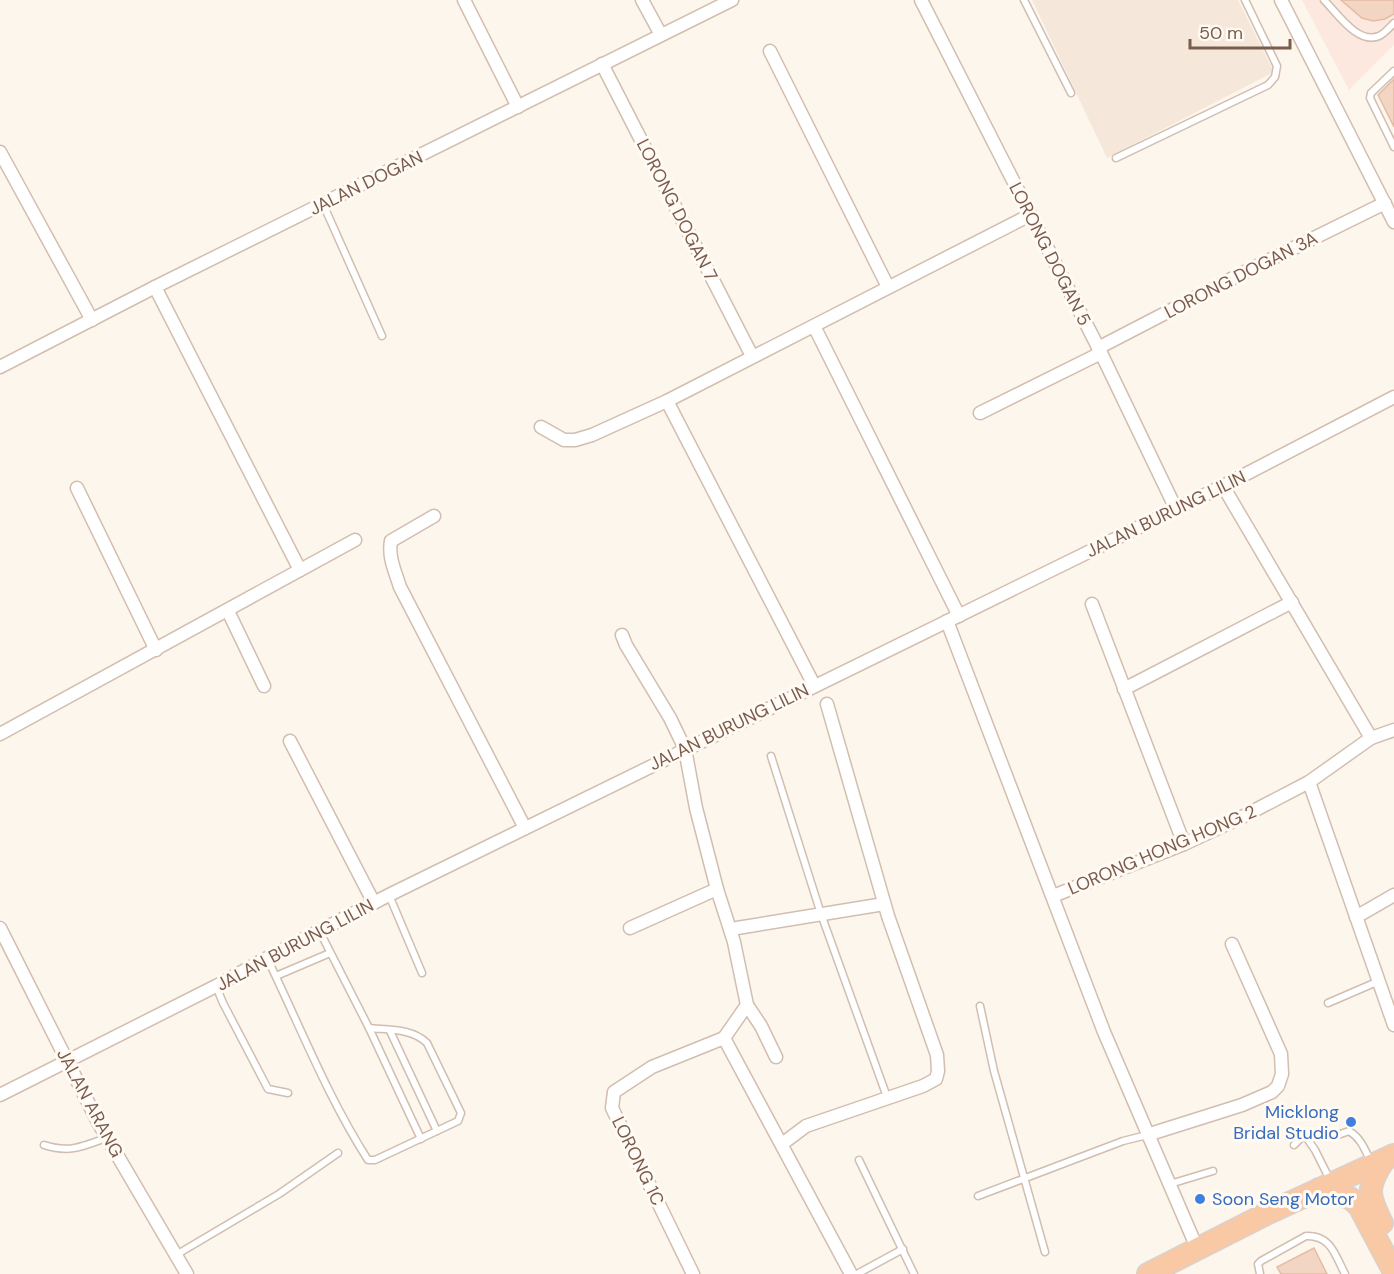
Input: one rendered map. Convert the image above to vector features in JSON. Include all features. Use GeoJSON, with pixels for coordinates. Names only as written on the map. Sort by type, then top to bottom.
{"type":"FeatureCollection","features":[{"type":"Feature","properties":{"kind":"highway"},"geometry":{"type":"LineString","coordinates":[[1148,1274],[1197,1248],[1383,1160]]}},
{"type":"Feature","properties":{"kind":"highway"},"geometry":{"type":"LineString","coordinates":[[1383,1160],[1373,1176],[1370,1196],[1394,1245]]}},
{"type":"Feature","properties":{"kind":"highway"},"geometry":{"type":"LineString","coordinates":[[1326,1186],[1350,1198],[1359,1206],[1394,1272]]}},
{"type":"Feature","properties":{"kind":"street"},"geometry":{"type":"LineString","coordinates":[[464,0],[518,107]]}},
{"type":"Feature","properties":{"kind":"street"},"geometry":{"type":"LineString","coordinates":[[642,0],[661,35]]}},
{"type":"Feature","properties":{"kind":"street","name":"JALAN DOGAN"},"geometry":{"type":"LineString","coordinates":[[0,367],[154,287],[732,0]]}},
{"type":"Feature","properties":{"kind":"street","name":"LORONG DOGAN 5"},"geometry":{"type":"LineString","coordinates":[[921,0],[1100,350],[1176,508]]}},
{"type":"Feature","properties":{"kind":"street"},"geometry":{"type":"LineString","coordinates":[[1281,0],[1394,222]]}},
{"type":"Feature","properties":{"kind":"street"},"geometry":{"type":"LineString","coordinates":[[770,51],[888,287]]}},
{"type":"Feature","properties":{"kind":"street","name":"LORONG DOGAN 7"},"geometry":{"type":"LineString","coordinates":[[602,64],[752,356]]}},
{"type":"Feature","properties":{"kind":"street"},"geometry":{"type":"LineString","coordinates":[[0,152],[92,320]]}},
{"type":"Feature","properties":{"kind":"street","name":"LORONG DOGAN 3A"},"geometry":{"type":"LineString","coordinates":[[980,414],[1237,276],[1385,203]]}},
{"type":"Feature","properties":{"kind":"street"},"geometry":{"type":"LineString","coordinates":[[541,427],[560,438],[575,440],[592,435],[667,401],[1030,215]]}},
{"type":"Feature","properties":{"kind":"street"},"geometry":{"type":"LineString","coordinates":[[154,287],[300,570]]}},
{"type":"Feature","properties":{"kind":"street"},"geometry":{"type":"LineString","coordinates":[[814,326],[953,619],[1104,1032],[1197,1248]]}},
{"type":"Feature","properties":{"kind":"street","name":"JALAN BURUNG LILIN"},"geometry":{"type":"LineString","coordinates":[[0,1095],[216,986],[267,957],[389,895],[1223,486],[1394,397]]}},
{"type":"Feature","properties":{"kind":"street"},"geometry":{"type":"LineString","coordinates":[[667,401],[814,685]]}},
{"type":"Feature","properties":{"kind":"street"},"geometry":{"type":"LineString","coordinates":[[1223,486],[1371,738]]}},
{"type":"Feature","properties":{"kind":"street"},"geometry":{"type":"LineString","coordinates":[[77,488],[156,650]]}},
{"type":"Feature","properties":{"kind":"street"},"geometry":{"type":"LineString","coordinates":[[434,516],[391,541],[389,550],[393,568],[400,587],[525,828]]}},
{"type":"Feature","properties":{"kind":"street"},"geometry":{"type":"LineString","coordinates":[[0,734],[354,540]]}},
{"type":"Feature","properties":{"kind":"street"},"geometry":{"type":"LineString","coordinates":[[1124,689],[1292,602]]}},
{"type":"Feature","properties":{"kind":"street"},"geometry":{"type":"LineString","coordinates":[[1092,604],[1184,844]]}},
{"type":"Feature","properties":{"kind":"street"},"geometry":{"type":"LineString","coordinates":[[228,611],[264,686]]}},
{"type":"Feature","properties":{"kind":"street"},"geometry":{"type":"LineString","coordinates":[[622,635],[670,718],[685,749],[696,808],[717,889],[731,929],[747,1005],[762,1026],[776,1057]]}},
{"type":"Feature","properties":{"kind":"street"},"geometry":{"type":"LineString","coordinates":[[782,1144],[806,1126],[923,1086],[936,1079],[938,1071],[937,1055],[884,904],[827,704]]}},
{"type":"Feature","properties":{"kind":"street","name":"LORONG HONG HONG 2"},"geometry":{"type":"LineString","coordinates":[[1053,896],[1184,844],[1309,782],[1371,738],[1394,730]]}},
{"type":"Feature","properties":{"kind":"street"},"geometry":{"type":"LineString","coordinates":[[290,741],[374,903]]}},
{"type":"Feature","properties":{"kind":"street"},"geometry":{"type":"LineString","coordinates":[[1309,782],[1394,1023]]}},
{"type":"Feature","properties":{"kind":"street"},"geometry":{"type":"LineString","coordinates":[[630,928],[717,889]]}},
{"type":"Feature","properties":{"kind":"street"},"geometry":{"type":"LineString","coordinates":[[1356,916],[1394,895]]}},
{"type":"Feature","properties":{"kind":"street"},"geometry":{"type":"LineString","coordinates":[[731,929],[884,904]]}},
{"type":"Feature","properties":{"kind":"street","name":"JALAN ARANG"},"geometry":{"type":"LineString","coordinates":[[0,928],[107,1137],[187,1274]]}},
{"type":"Feature","properties":{"kind":"street"},"geometry":{"type":"LineString","coordinates":[[1148,1135],[1242,1105],[1272,1092],[1278,1086],[1282,1074],[1281,1054],[1232,944]]}},
{"type":"Feature","properties":{"kind":"street"},"geometry":{"type":"LineString","coordinates":[[747,1005],[724,1038],[850,1274]]}},
{"type":"Feature","properties":{"kind":"street","name":"LORONG 1C"},"geometry":{"type":"LineString","coordinates":[[693,1274],[612,1108],[614,1092],[652,1067],[724,1038]]}},
{"type":"Feature","properties":{"kind":"lane"},"geometry":{"type":"LineString","coordinates":[[1024,0],[1071,93]]}},
{"type":"Feature","properties":{"kind":"lane"},"geometry":{"type":"LineString","coordinates":[[1116,158],[1268,85],[1275,77],[1277,66],[1245,0]]}},
{"type":"Feature","properties":{"kind":"lane"},"geometry":{"type":"LineString","coordinates":[[1324,0],[1351,28],[1366,38],[1380,36],[1394,23]]}},
{"type":"Feature","properties":{"kind":"lane"},"geometry":{"type":"LineString","coordinates":[[1394,71],[1371,93],[1370,98],[1394,147]]}},
{"type":"Feature","properties":{"kind":"lane"},"geometry":{"type":"LineString","coordinates":[[323,204],[382,336]]}},
{"type":"Feature","properties":{"kind":"lane"},"geometry":{"type":"LineString","coordinates":[[771,756],[821,914],[887,1097]]}},
{"type":"Feature","properties":{"kind":"lane"},"geometry":{"type":"LineString","coordinates":[[389,895],[422,973]]}},
{"type":"Feature","properties":{"kind":"lane"},"geometry":{"type":"LineString","coordinates":[[320,932],[369,1028],[421,1139]]}},
{"type":"Feature","properties":{"kind":"lane"},"geometry":{"type":"LineString","coordinates":[[276,976],[330,952]]}},
{"type":"Feature","properties":{"kind":"lane"},"geometry":{"type":"LineString","coordinates":[[267,957],[310,1054],[368,1160],[375,1160],[458,1121],[461,1113],[427,1043],[420,1036],[408,1032],[369,1028]]}},
{"type":"Feature","properties":{"kind":"lane"},"geometry":{"type":"LineString","coordinates":[[1328,1003],[1379,981]]}},
{"type":"Feature","properties":{"kind":"lane"},"geometry":{"type":"LineString","coordinates":[[216,986],[223,1004],[268,1089],[288,1093]]}},
{"type":"Feature","properties":{"kind":"lane"},"geometry":{"type":"LineString","coordinates":[[980,1006],[994,1071],[1045,1252]]}},
{"type":"Feature","properties":{"kind":"lane"},"geometry":{"type":"LineString","coordinates":[[390,1030],[437,1131]]}},
{"type":"Feature","properties":{"kind":"lane"},"geometry":{"type":"LineString","coordinates":[[1335,1136],[1349,1131],[1355,1134],[1383,1160]]}},
{"type":"Feature","properties":{"kind":"lane"},"geometry":{"type":"LineString","coordinates":[[978,1196],[1123,1142],[1148,1135]]}},
{"type":"Feature","properties":{"kind":"lane"},"geometry":{"type":"LineString","coordinates":[[44,1145],[70,1150],[107,1137]]}},
{"type":"Feature","properties":{"kind":"lane"},"geometry":{"type":"LineString","coordinates":[[1294,1145],[1301,1138],[1306,1137],[1315,1150],[1326,1186]]}},
{"type":"Feature","properties":{"kind":"lane"},"geometry":{"type":"LineString","coordinates":[[176,1255],[279,1194],[338,1153]]}},
{"type":"Feature","properties":{"kind":"lane"},"geometry":{"type":"LineString","coordinates":[[859,1160],[914,1274]]}},
{"type":"Feature","properties":{"kind":"lane"},"geometry":{"type":"LineString","coordinates":[[1170,1184],[1213,1171]]}},
{"type":"Feature","properties":{"kind":"lane"},"geometry":{"type":"LineString","coordinates":[[1260,1274],[1258,1264],[1261,1261],[1306,1236],[1314,1236],[1323,1238],[1330,1245],[1345,1274]]}},
{"type":"Feature","properties":{"kind":"lane"},"geometry":{"type":"LineString","coordinates":[[857,1274],[903,1249]]}},
{"type":"Feature","properties":{"kind":"shaded area"},"geometry":{"type":"Polygon","coordinates":[[[1032,0],[1238,0],[1274,72],[1107,158],[1032,0]]]}},
{"type":"Feature","properties":{"kind":"shaded area"},"geometry":{"type":"Polygon","coordinates":[[[1302,0],[1394,0],[1394,45],[1349,90],[1302,0]]]}},
{"type":"Feature","properties":{"kind":"building"},"geometry":{"type":"Polygon","coordinates":[[[1341,0],[1394,0],[1394,14],[1385,19],[1373,21],[1362,18],[1341,0]]]}},
{"type":"Feature","properties":{"kind":"building"},"geometry":{"type":"Polygon","coordinates":[[[1394,79],[1394,127],[1378,95],[1394,79]]]}},
{"type":"Feature","properties":{"kind":"building"},"geometry":{"type":"Polygon","coordinates":[[[1314,1248],[1327,1274],[1281,1274],[1277,1267],[1314,1248]]]}},
{"type":"Feature","properties":{"kind":"place","name":"Micklong Bridal Studio"},"geometry":{"type":"Point","coordinates":[1351,1122]}},
{"type":"Feature","properties":{"kind":"place","name":"Soon Seng Motor"},"geometry":{"type":"Point","coordinates":[1200,1199]}}]}
